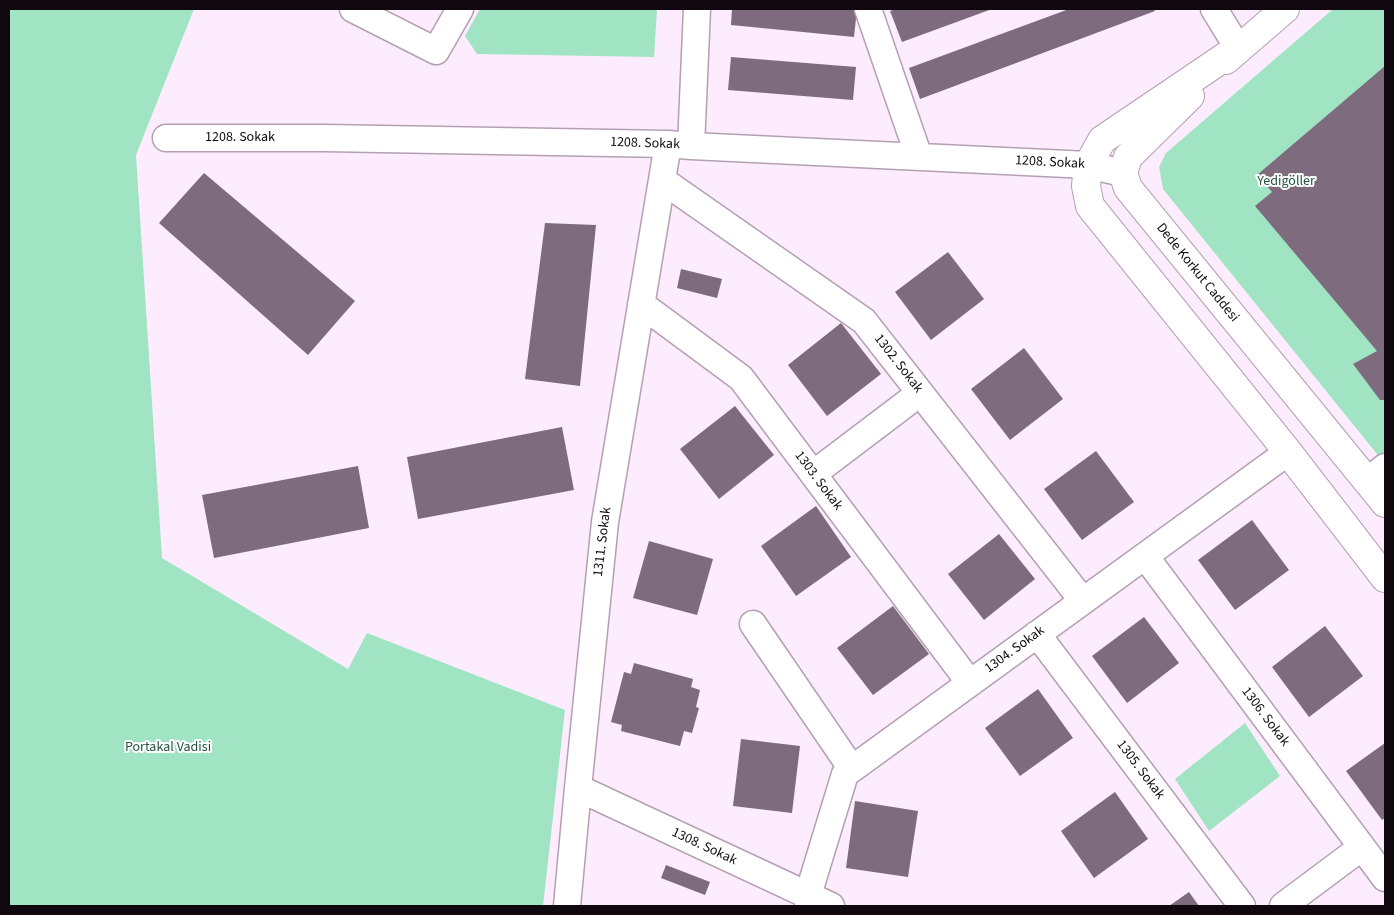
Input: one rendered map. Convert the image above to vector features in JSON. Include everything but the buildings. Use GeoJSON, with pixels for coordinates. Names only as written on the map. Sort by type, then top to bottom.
{"type":"FeatureCollection","features":[{"type":"Feature","properties":{"kind":"main road"},"geometry":{"type":"LineString","coordinates":[[1123,173],[1128,157],[1238,48],[1285,9]]}},
{"type":"Feature","properties":{"kind":"main road"},"geometry":{"type":"LineString","coordinates":[[1238,48],[1102,140],[1088,165],[1086,186],[1090,206],[1288,452],[1385,578]]}},
{"type":"Feature","properties":{"kind":"main road","name":"Dede Korkut Caddesi"},"geometry":{"type":"LineString","coordinates":[[1123,173],[1128,188],[1376,474],[1385,503]]}},
{"type":"Feature","properties":{"kind":"street"},"geometry":{"type":"LineString","coordinates":[[353,9],[436,51],[460,9]]}},
{"type":"Feature","properties":{"kind":"street","name":"1311. Sokak"},"geometry":{"type":"LineString","coordinates":[[568,906],[604,522],[662,180],[680,145],[697,9]]}},
{"type":"Feature","properties":{"kind":"street"},"geometry":{"type":"LineString","coordinates":[[868,9],[919,157]]}},
{"type":"Feature","properties":{"kind":"street"},"geometry":{"type":"LineString","coordinates":[[1214,9],[1238,48]]}},
{"type":"Feature","properties":{"kind":"street","name":"1208. Sokak"},"geometry":{"type":"LineString","coordinates":[[166,138],[324,138],[680,145],[1088,165],[1123,173]]}},
{"type":"Feature","properties":{"kind":"street","name":"1302. Sokak"},"geometry":{"type":"LineString","coordinates":[[662,180],[864,321],[1083,600]]}},
{"type":"Feature","properties":{"kind":"street","name":"1303. Sokak"},"geometry":{"type":"LineString","coordinates":[[641,304],[741,378],[970,683]]}},
{"type":"Feature","properties":{"kind":"street"},"geometry":{"type":"LineString","coordinates":[[813,474],[920,393]]}},
{"type":"Feature","properties":{"kind":"street","name":"1304. Sokak"},"geometry":{"type":"LineString","coordinates":[[808,900],[845,774],[1288,452]]}},
{"type":"Feature","properties":{"kind":"street","name":"1306. Sokak"},"geometry":{"type":"LineString","coordinates":[[1145,556],[1385,878]]}},
{"type":"Feature","properties":{"kind":"street"},"geometry":{"type":"LineString","coordinates":[[753,624],[852,769]]}},
{"type":"Feature","properties":{"kind":"street","name":"1305. Sokak"},"geometry":{"type":"LineString","coordinates":[[1037,634],[1242,906]]}},
{"type":"Feature","properties":{"kind":"street","name":"1308. Sokak"},"geometry":{"type":"LineString","coordinates":[[578,788],[808,900],[831,906]]}},
{"type":"Feature","properties":{"kind":"street"},"geometry":{"type":"LineString","coordinates":[[1283,906],[1362,847]]}},
{"type":"Feature","properties":{"kind":"green space","name":"Portakal Vadisi"},"geometry":{"type":"Polygon","coordinates":[[[9,9],[194,9],[136,155],[162,558],[348,669],[367,633],[565,710],[543,906],[9,906],[9,9]]]}},
{"type":"Feature","properties":{"kind":"green space"},"geometry":{"type":"Polygon","coordinates":[[[480,9],[657,9],[654,57],[477,54],[465,36],[480,9]]]}},
{"type":"Feature","properties":{"kind":"green space","name":"Yedigöller"},"geometry":{"type":"Polygon","coordinates":[[[1333,9],[1385,9],[1385,464],[1163,189],[1159,167],[1166,153],[1333,9]]]}},
{"type":"Feature","properties":{"kind":"green space"},"geometry":{"type":"Polygon","coordinates":[[[1245,723],[1280,776],[1209,831],[1175,779],[1245,723]]]}}]}
